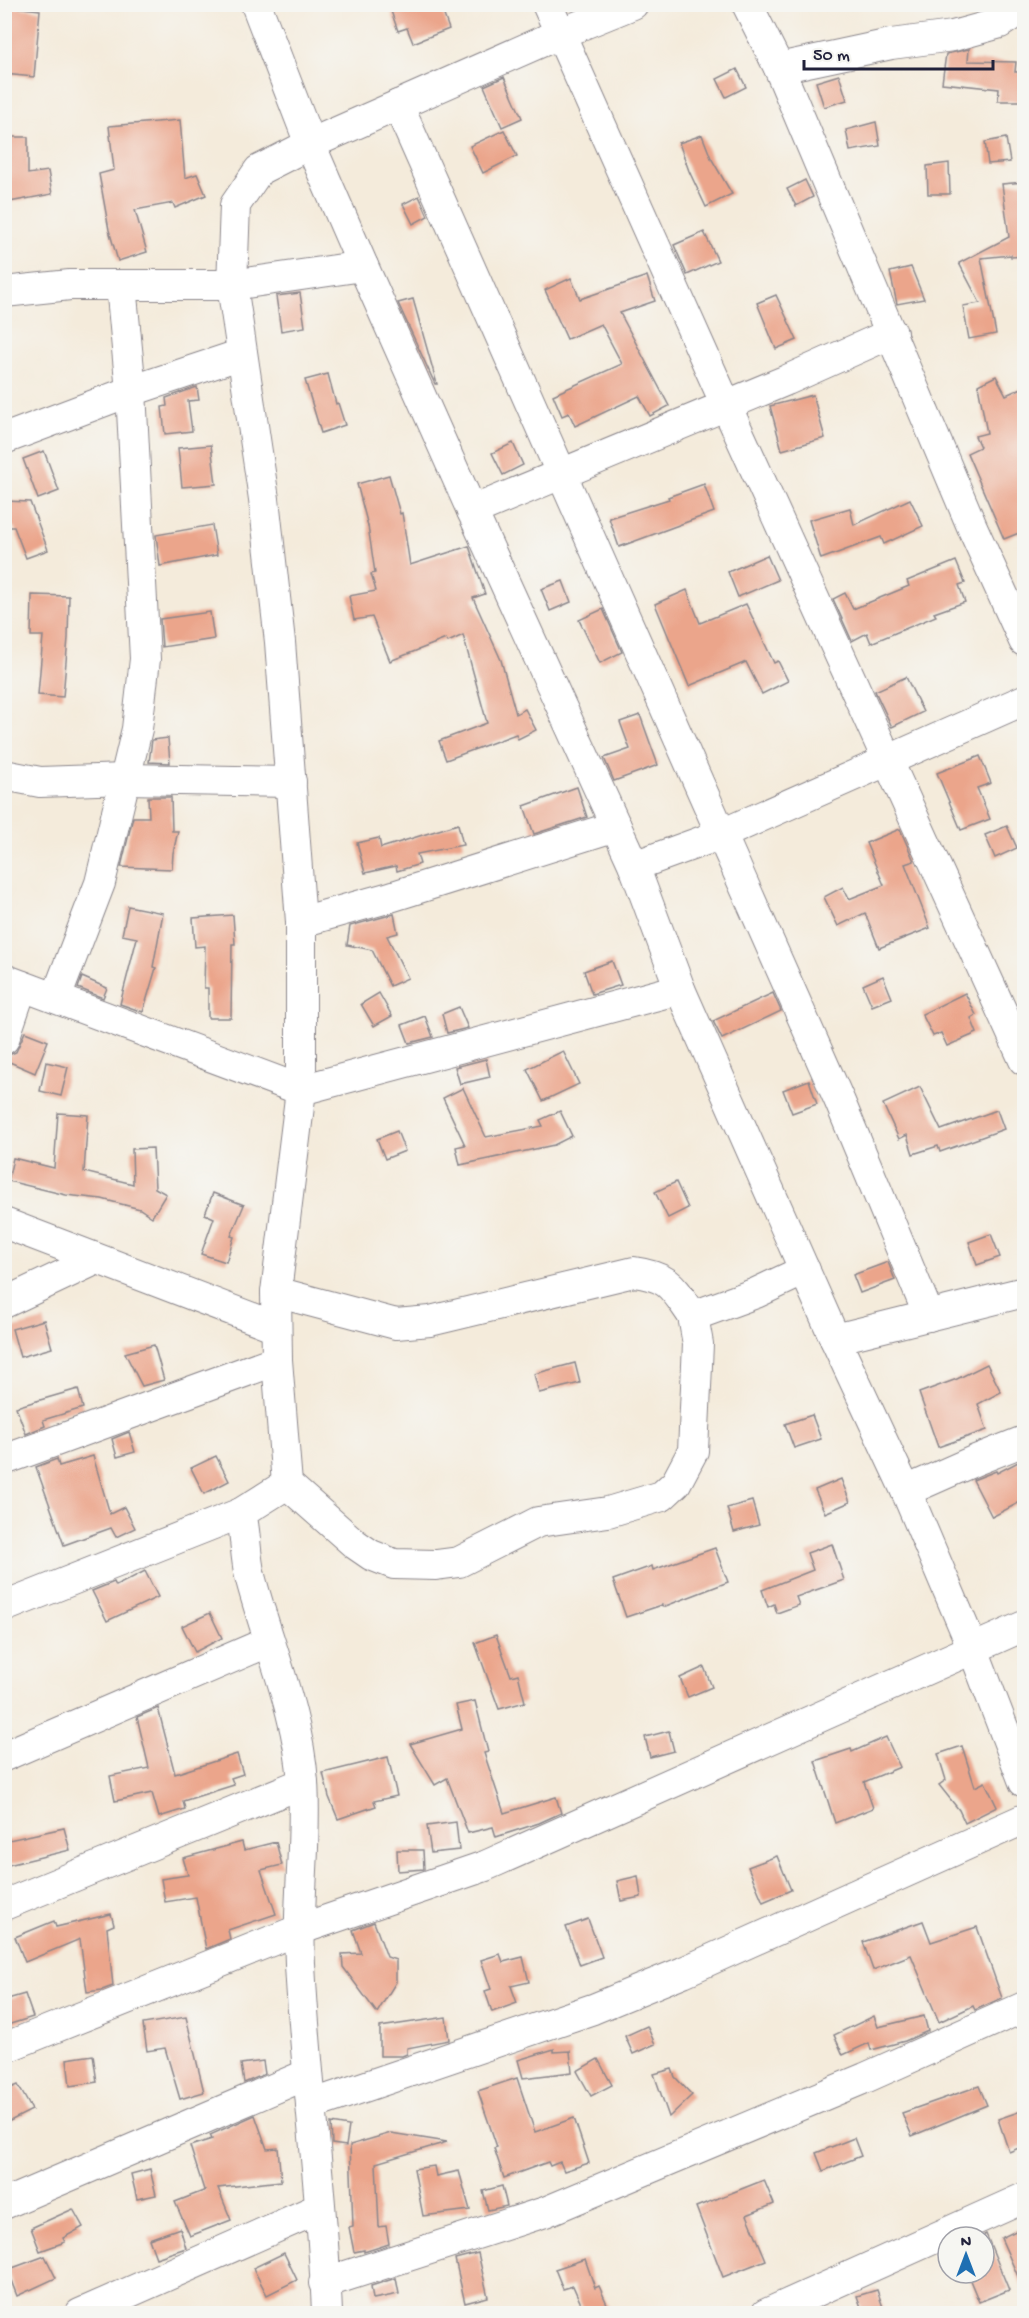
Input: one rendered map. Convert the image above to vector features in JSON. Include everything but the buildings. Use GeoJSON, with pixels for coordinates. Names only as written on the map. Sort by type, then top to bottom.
{"type":"FeatureCollection","features":[{"type":"Feature","properties":{"kind":"street"},"geometry":{"type":"LineString","coordinates":[[256,4],[310,144],[363,266],[634,866],[680,989],[835,1339],[906,1491],[973,1649],[1024,1782]]}},
{"type":"Feature","properties":{"kind":"street"},"geometry":{"type":"LineString","coordinates":[[547,4],[726,405],[1024,1060]]}},
{"type":"Feature","properties":{"kind":"street"},"geometry":{"type":"LineString","coordinates":[[276,1292],[396,1324],[430,1322],[634,1272],[654,1275],[668,1283],[693,1316],[698,1344],[693,1451],[676,1483],[662,1496],[608,1512],[538,1522],[459,1562],[436,1565],[394,1564],[371,1556],[287,1484],[277,1360],[276,1292],[302,1089],[302,921],[280,642],[264,500],[232,285],[235,205],[259,170],[310,144],[559,33],[633,4]]}},
{"type":"Feature","properties":{"kind":"street"},"geometry":{"type":"LineString","coordinates":[[747,4],[779,68],[973,529],[1024,641]]}},
{"type":"Feature","properties":{"kind":"street"},"geometry":{"type":"LineString","coordinates":[[779,68],[891,44],[953,36],[1000,24],[1024,7]]}},
{"type":"Feature","properties":{"kind":"street"},"geometry":{"type":"LineString","coordinates":[[398,105],[564,474],[840,1102],[929,1316]]}},
{"type":"Feature","properties":{"kind":"street"},"geometry":{"type":"LineString","coordinates":[[4,292],[70,285],[232,285],[363,266]]}},
{"type":"Feature","properties":{"kind":"street"},"geometry":{"type":"LineString","coordinates":[[56,998],[100,883],[137,729],[145,659],[131,391],[121,285]]}},
{"type":"Feature","properties":{"kind":"street"},"geometry":{"type":"LineString","coordinates":[[472,511],[564,474],[892,333]]}},
{"type":"Feature","properties":{"kind":"street"},"geometry":{"type":"LineString","coordinates":[[4,439],[131,391],[242,354]]}},
{"type":"Feature","properties":{"kind":"street"},"geometry":{"type":"LineString","coordinates":[[634,866],[722,834],[1024,700]]}},
{"type":"Feature","properties":{"kind":"street"},"geometry":{"type":"LineString","coordinates":[[4,775],[40,782],[125,779],[291,782]]}},
{"type":"Feature","properties":{"kind":"street"},"geometry":{"type":"LineString","coordinates":[[302,921],[432,884],[616,826]]}},
{"type":"Feature","properties":{"kind":"street"},"geometry":{"type":"LineString","coordinates":[[4,1039],[13,983],[302,1089],[680,989]]}},
{"type":"Feature","properties":{"kind":"street"},"geometry":{"type":"LineString","coordinates":[[4,1223],[276,1327]]}},
{"type":"Feature","properties":{"kind":"street"},"geometry":{"type":"LineString","coordinates":[[4,1303],[97,1259]]}},
{"type":"Feature","properties":{"kind":"street"},"geometry":{"type":"LineString","coordinates":[[693,1316],[756,1293],[806,1270]]}},
{"type":"Feature","properties":{"kind":"street"},"geometry":{"type":"LineString","coordinates":[[835,1339],[1024,1292]]}},
{"type":"Feature","properties":{"kind":"street"},"geometry":{"type":"LineString","coordinates":[[4,1460],[277,1360]]}},
{"type":"Feature","properties":{"kind":"street"},"geometry":{"type":"LineString","coordinates":[[906,1491],[1024,1441]]}},
{"type":"Feature","properties":{"kind":"street"},"geometry":{"type":"LineString","coordinates":[[4,1606],[242,1513],[287,1484]]}},
{"type":"Feature","properties":{"kind":"street"},"geometry":{"type":"LineString","coordinates":[[242,1513],[249,1572],[268,1642],[287,1696],[297,1737],[303,1783],[300,1962],[327,2313]]}},
{"type":"Feature","properties":{"kind":"street"},"geometry":{"type":"LineString","coordinates":[[4,2048],[301,1929],[485,1866],[1024,1626]]}},
{"type":"Feature","properties":{"kind":"street"},"geometry":{"type":"LineString","coordinates":[[4,1756],[268,1642]]}},
{"type":"Feature","properties":{"kind":"street"},"geometry":{"type":"LineString","coordinates":[[4,1905],[303,1783]]}},
{"type":"Feature","properties":{"kind":"street"},"geometry":{"type":"LineString","coordinates":[[311,2105],[593,2009],[683,1972],[1024,1819]]}},
{"type":"Feature","properties":{"kind":"street"},"geometry":{"type":"LineString","coordinates":[[324,2283],[545,2212],[865,2078],[1024,2007]]}},
{"type":"Feature","properties":{"kind":"street"},"geometry":{"type":"LineString","coordinates":[[4,2204],[308,2074]]}},
{"type":"Feature","properties":{"kind":"street"},"geometry":{"type":"LineString","coordinates":[[766,2313],[1024,2198]]}},
{"type":"Feature","properties":{"kind":"street"},"geometry":{"type":"LineString","coordinates":[[80,2313],[320,2208]]}}]}
